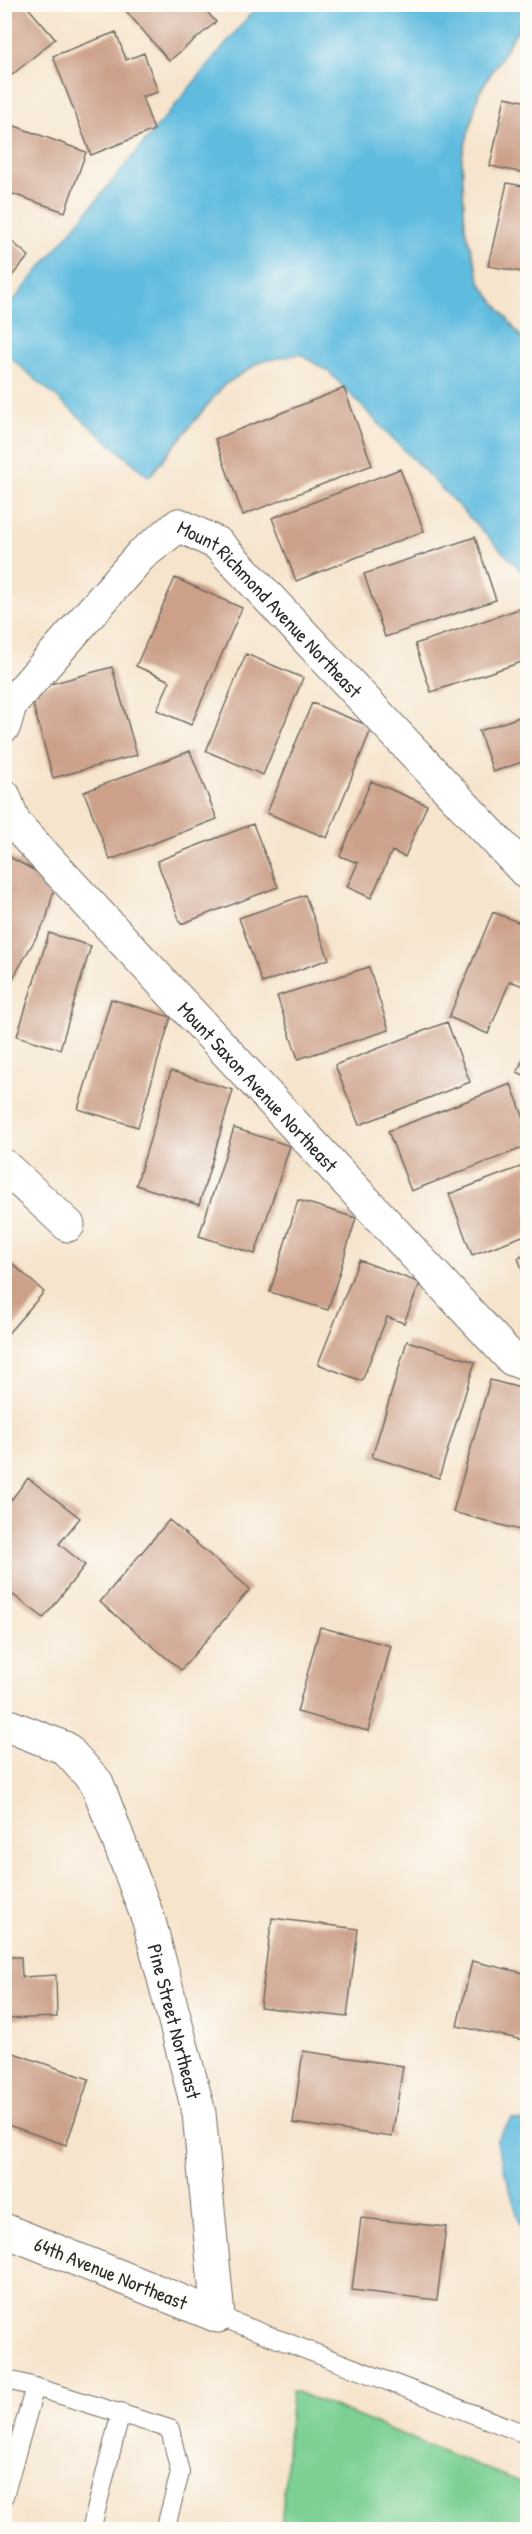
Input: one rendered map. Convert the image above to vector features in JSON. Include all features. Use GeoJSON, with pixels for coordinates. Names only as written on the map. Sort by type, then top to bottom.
{"type":"FeatureCollection","features":[{"type":"Feature","properties":{"kind":"street","name":"Mount Richmond Avenue Northeast"},"geometry":{"type":"LineString","coordinates":[[6,710],[141,555],[179,525],[218,544],[528,874]]}},
{"type":"Feature","properties":{"kind":"street","name":"Mount Saxon Avenue Northeast"},"geometry":{"type":"LineString","coordinates":[[4,796],[14,823],[513,1359],[528,1365]]}},
{"type":"Feature","properties":{"kind":"street"},"geometry":{"type":"LineString","coordinates":[[4,1166],[68,1225]]}},
{"type":"Feature","properties":{"kind":"street","name":"Pine Street Northeast"},"geometry":{"type":"LineString","coordinates":[[4,1724],[65,1748],[97,1783],[150,1921],[199,2113],[218,2316]]}},
{"type":"Feature","properties":{"kind":"street","name":"64th Avenue Northeast"},"geometry":{"type":"LineString","coordinates":[[4,2230],[218,2316]]}},
{"type":"Feature","properties":{"kind":"lane"},"geometry":{"type":"LineString","coordinates":[[218,2316],[528,2435]]}},
{"type":"Feature","properties":{"kind":"lane"},"geometry":{"type":"LineString","coordinates":[[4,2379],[35,2386],[170,2429],[180,2473],[165,2529]]}},
{"type":"Feature","properties":{"kind":"lane"},"geometry":{"type":"LineString","coordinates":[[4,2496],[35,2386]]}},
{"type":"Feature","properties":{"kind":"lane"},"geometry":{"type":"LineString","coordinates":[[91,2529],[121,2412]]}},
{"type":"Feature","properties":{"kind":"green space"},"geometry":{"type":"Polygon","coordinates":[[[292,2390],[527,2485],[527,2529],[281,2529],[292,2390]]]}},
{"type":"Feature","properties":{"kind":"water"},"geometry":{"type":"Polygon","coordinates":[[[258,5],[527,5],[527,18],[479,93],[462,157],[465,227],[481,284],[527,345],[527,577],[329,372],[300,354],[260,362],[224,385],[149,477],[5,353],[5,311],[258,5]]]}},
{"type":"Feature","properties":{"kind":"water"},"geometry":{"type":"Polygon","coordinates":[[[511,2119],[527,2123],[527,2248],[496,2141],[511,2119]]]}},
{"type":"Feature","properties":{"kind":"building"},"geometry":{"type":"Polygon","coordinates":[[[4,4],[25,4],[55,39],[6,80],[4,4]]]}},
{"type":"Feature","properties":{"kind":"building"},"geometry":{"type":"Polygon","coordinates":[[[121,5],[201,5],[216,22],[169,61],[121,5]]]}},
{"type":"Feature","properties":{"kind":"building"},"geometry":{"type":"Polygon","coordinates":[[[116,32],[126,60],[144,53],[158,92],[142,97],[154,130],[91,155],[53,56],[116,32]]]}},
{"type":"Feature","properties":{"kind":"building"},"geometry":{"type":"Polygon","coordinates":[[[505,97],[528,102],[528,174],[490,166],[505,97]]]}},
{"type":"Feature","properties":{"kind":"building"},"geometry":{"type":"Polygon","coordinates":[[[4,122],[86,152],[65,212],[4,191],[4,122]]]}},
{"type":"Feature","properties":{"kind":"building"},"geometry":{"type":"Polygon","coordinates":[[[507,183],[528,187],[528,273],[488,266],[507,183]]]}},
{"type":"Feature","properties":{"kind":"building"},"geometry":{"type":"Polygon","coordinates":[[[4,235],[29,256],[4,285],[4,235]]]}},
{"type":"Feature","properties":{"kind":"building"},"geometry":{"type":"Polygon","coordinates":[[[344,388],[372,465],[243,515],[215,439],[344,388]]]}},
{"type":"Feature","properties":{"kind":"building"},"geometry":{"type":"Polygon","coordinates":[[[400,469],[424,531],[296,581],[272,518],[400,469]]]}},
{"type":"Feature","properties":{"kind":"building"},"geometry":{"type":"Polygon","coordinates":[[[475,537],[496,600],[385,637],[364,574],[475,537]]]}},
{"type":"Feature","properties":{"kind":"building"},"geometry":{"type":"Polygon","coordinates":[[[175,578],[242,608],[191,725],[157,710],[170,681],[136,666],[175,578]]]}},
{"type":"Feature","properties":{"kind":"building"},"geometry":{"type":"Polygon","coordinates":[[[519,609],[528,636],[528,660],[431,692],[415,644],[519,609]]]}},
{"type":"Feature","properties":{"kind":"building"},"geometry":{"type":"Polygon","coordinates":[[[246,654],[303,678],[263,775],[206,751],[246,654]]]}},
{"type":"Feature","properties":{"kind":"building"},"geometry":{"type":"Polygon","coordinates":[[[112,667],[137,755],[53,778],[29,690],[112,667]]]}},
{"type":"Feature","properties":{"kind":"building"},"geometry":{"type":"Polygon","coordinates":[[[312,703],[372,727],[327,838],[267,813],[312,703]]]}},
{"type":"Feature","properties":{"kind":"building"},"geometry":{"type":"Polygon","coordinates":[[[528,714],[528,760],[493,772],[479,731],[528,714]]]}},
{"type":"Feature","properties":{"kind":"building"},"geometry":{"type":"Polygon","coordinates":[[[190,751],[217,819],[110,860],[84,792],[190,751]]]}},
{"type":"Feature","properties":{"kind":"building"},"geometry":{"type":"Polygon","coordinates":[[[371,781],[427,805],[405,857],[392,851],[371,898],[347,887],[358,863],[340,856],[371,781]]]}},
{"type":"Feature","properties":{"kind":"building"},"geometry":{"type":"Polygon","coordinates":[[[253,824],[278,887],[181,924],[157,861],[253,824]]]}},
{"type":"Feature","properties":{"kind":"building"},"geometry":{"type":"Polygon","coordinates":[[[4,854],[56,882],[46,920],[4,994],[4,854]]]}},
{"type":"Feature","properties":{"kind":"building"},"geometry":{"type":"Polygon","coordinates":[[[305,895],[329,959],[262,983],[239,918],[305,895]]]}},
{"type":"Feature","properties":{"kind":"building"},"geometry":{"type":"Polygon","coordinates":[[[493,912],[528,926],[528,988],[510,981],[488,1034],[449,1017],[493,912]]]}},
{"type":"Feature","properties":{"kind":"building"},"geometry":{"type":"Polygon","coordinates":[[[49,933],[91,946],[60,1049],[17,1036],[49,933]]]}},
{"type":"Feature","properties":{"kind":"building"},"geometry":{"type":"Polygon","coordinates":[[[369,967],[389,1030],[298,1059],[277,996],[369,967]]]}},
{"type":"Feature","properties":{"kind":"building"},"geometry":{"type":"Polygon","coordinates":[[[111,999],[171,1017],[138,1127],[78,1109],[111,999]]]}},
{"type":"Feature","properties":{"kind":"building"},"geometry":{"type":"Polygon","coordinates":[[[447,1022],[470,1082],[359,1125],[335,1065],[447,1022]]]}},
{"type":"Feature","properties":{"kind":"building"},"geometry":{"type":"Polygon","coordinates":[[[528,1050],[528,1077],[517,1072],[528,1050]]]}},
{"type":"Feature","properties":{"kind":"building"},"geometry":{"type":"Polygon","coordinates":[[[171,1071],[233,1090],[199,1205],[136,1185],[171,1071]]]}},
{"type":"Feature","properties":{"kind":"building"},"geometry":{"type":"Polygon","coordinates":[[[511,1084],[528,1129],[528,1146],[411,1191],[388,1131],[511,1084]]]}},
{"type":"Feature","properties":{"kind":"building"},"geometry":{"type":"Polygon","coordinates":[[[234,1128],[290,1146],[255,1254],[199,1236],[234,1128]]]}},
{"type":"Feature","properties":{"kind":"building"},"geometry":{"type":"Polygon","coordinates":[[[528,1164],[528,1234],[472,1255],[449,1194],[528,1164]]]}},
{"type":"Feature","properties":{"kind":"building"},"geometry":{"type":"Polygon","coordinates":[[[298,1200],[356,1218],[328,1310],[270,1292],[298,1200]]]}},
{"type":"Feature","properties":{"kind":"building"},"geometry":{"type":"Polygon","coordinates":[[[528,1254],[528,1283],[527,1283],[518,1258],[528,1254]]]}},
{"type":"Feature","properties":{"kind":"building"},"geometry":{"type":"Polygon","coordinates":[[[4,1256],[44,1292],[4,1338],[4,1256]]]}},
{"type":"Feature","properties":{"kind":"building"},"geometry":{"type":"Polygon","coordinates":[[[359,1260],[420,1283],[404,1323],[387,1317],[362,1381],[318,1364],[359,1260]]]}},
{"type":"Feature","properties":{"kind":"building"},"geometry":{"type":"Polygon","coordinates":[[[407,1341],[475,1362],[439,1478],[372,1457],[407,1341]]]}},
{"type":"Feature","properties":{"kind":"building"},"geometry":{"type":"Polygon","coordinates":[[[490,1380],[528,1390],[528,1514],[523,1531],[453,1512],[490,1380]]]}},
{"type":"Feature","properties":{"kind":"building"},"geometry":{"type":"Polygon","coordinates":[[[28,1478],[80,1518],[59,1544],[85,1565],[44,1618],[4,1588],[4,1509],[28,1478]]]}},
{"type":"Feature","properties":{"kind":"building"},"geometry":{"type":"Polygon","coordinates":[[[169,1520],[250,1589],[181,1670],[100,1602],[169,1520]]]}},
{"type":"Feature","properties":{"kind":"building"},"geometry":{"type":"Polygon","coordinates":[[[320,1627],[391,1646],[368,1731],[297,1712],[320,1627]]]}},
{"type":"Feature","properties":{"kind":"building"},"geometry":{"type":"Polygon","coordinates":[[[272,1918],[358,1929],[347,2017],[260,2007],[272,1918]]]}},
{"type":"Feature","properties":{"kind":"building"},"geometry":{"type":"Polygon","coordinates":[[[4,1957],[21,1957],[22,1977],[56,1975],[57,2017],[4,2019],[4,1957]]]}},
{"type":"Feature","properties":{"kind":"building"},"geometry":{"type":"Polygon","coordinates":[[[472,1961],[528,1974],[528,2041],[457,2026],[472,1961]]]}},
{"type":"Feature","properties":{"kind":"building"},"geometry":{"type":"Polygon","coordinates":[[[5,2050],[89,2079],[66,2145],[5,2124],[5,2050]]]}},
{"type":"Feature","properties":{"kind":"building"},"geometry":{"type":"Polygon","coordinates":[[[303,2051],[403,2066],[392,2137],[293,2123],[303,2051]]]}},
{"type":"Feature","properties":{"kind":"building"},"geometry":{"type":"Polygon","coordinates":[[[361,2218],[446,2227],[437,2300],[352,2290],[361,2218]]]}}]}
